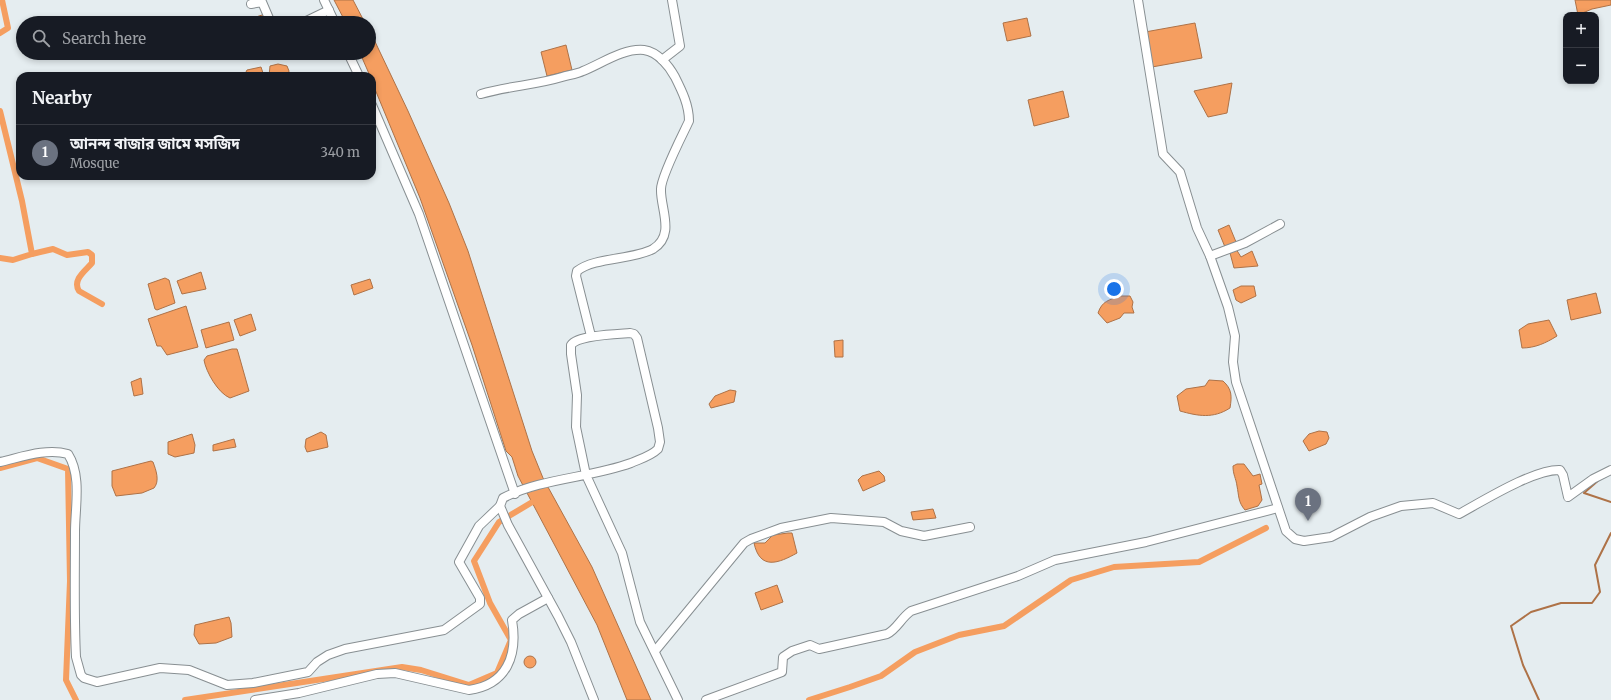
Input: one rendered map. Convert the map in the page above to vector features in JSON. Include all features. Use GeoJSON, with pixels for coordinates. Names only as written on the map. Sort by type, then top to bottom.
{"type":"FeatureCollection","features":[{"type":"Feature","properties":{"kind":"street"},"geometry":{"type":"LineString","coordinates":[[324,0],[332,16]]}},
{"type":"Feature","properties":{"kind":"street"},"geometry":{"type":"LineString","coordinates":[[662,60],[680,46],[672,0]]}},
{"type":"Feature","properties":{"kind":"street"},"geometry":{"type":"LineString","coordinates":[[1138,0],[1162,154],[1180,172],[1197,228],[1222,287],[1232,324],[1235,345],[1233,362],[1236,382],[1286,531],[1295,539],[1304,541],[1331,537],[1370,517],[1401,506],[1433,503],[1459,514],[1526,479],[1555,470],[1560,470],[1563,475],[1568,497],[1593,479],[1611,470]]}},
{"type":"Feature","properties":{"kind":"street"},"geometry":{"type":"LineString","coordinates":[[251,4],[262,2],[268,16]]}},
{"type":"Feature","properties":{"kind":"street"},"geometry":{"type":"LineString","coordinates":[[317,16],[329,10]]}},
{"type":"Feature","properties":{"kind":"street"},"geometry":{"type":"LineString","coordinates":[[481,94],[538,84],[574,74],[631,52],[642,50],[651,52],[662,60],[674,75],[683,94],[689,120],[661,183],[661,197],[666,218],[664,235],[655,247],[646,252],[589,265],[577,271],[576,276],[591,336]]}},
{"type":"Feature","properties":{"kind":"street"},"geometry":{"type":"LineString","coordinates":[[351,60],[357,72]]}},
{"type":"Feature","properties":{"kind":"street"},"geometry":{"type":"LineString","coordinates":[[376,114],[419,214],[519,492]]}},
{"type":"Feature","properties":{"kind":"street"},"geometry":{"type":"LineString","coordinates":[[1210,256],[1245,243],[1280,224]]}},
{"type":"Feature","properties":{"kind":"street"},"geometry":{"type":"LineString","coordinates":[[594,700],[571,642],[508,525],[501,508],[503,498],[553,482],[586,475],[616,468],[649,455],[658,449],[660,442],[636,336],[630,333],[602,337],[591,336],[573,342],[570,348],[577,394],[576,427],[586,475],[622,553],[640,622],[678,700]]}},
{"type":"Feature","properties":{"kind":"street"},"geometry":{"type":"LineString","coordinates":[[0,462],[41,453],[60,452],[68,454],[74,463],[76,486],[76,657],[81,675],[84,678],[97,682],[160,668],[189,670],[227,685],[253,683],[308,672],[328,655],[345,649],[444,630],[480,604],[480,598],[459,562],[479,526],[501,508]]}},
{"type":"Feature","properties":{"kind":"street"},"geometry":{"type":"LineString","coordinates":[[706,700],[782,672],[784,668],[783,657],[792,651],[810,645],[822,649],[887,634],[895,629],[902,618],[911,611],[1018,576],[1049,562],[1146,542],[1278,508]]}},
{"type":"Feature","properties":{"kind":"street"},"geometry":{"type":"LineString","coordinates":[[655,651],[744,543],[751,539],[781,528],[831,518],[884,522],[900,531],[924,536],[970,528]]}},
{"type":"Feature","properties":{"kind":"street"},"geometry":{"type":"LineString","coordinates":[[255,700],[299,693],[383,674],[403,675],[469,690],[479,689],[494,681],[509,665],[515,636],[512,620],[519,614],[548,598]]}},
{"type":"Feature","properties":{"kind":"shaded area"},"geometry":{"type":"Polygon","coordinates":[[[334,0],[353,0],[361,16],[342,16],[334,0]]]}},
{"type":"Feature","properties":{"kind":"shaded area"},"geometry":{"type":"Polygon","coordinates":[[[1575,0],[1611,0],[1611,5],[1585,12],[1577,12],[1575,0]]]}},
{"type":"Feature","properties":{"kind":"shaded area"},"geometry":{"type":"Polygon","coordinates":[[[1027,18],[1031,36],[1007,41],[1003,23],[1027,18]]]}},
{"type":"Feature","properties":{"kind":"shaded area"},"geometry":{"type":"Polygon","coordinates":[[[1195,23],[1202,58],[1152,67],[1145,32],[1195,23]]]}},
{"type":"Feature","properties":{"kind":"shaded area"},"geometry":{"type":"Polygon","coordinates":[[[376,44],[449,203],[468,251],[532,451],[543,478],[592,567],[651,700],[627,700],[597,625],[518,476],[512,457],[506,451],[472,345],[420,198],[376,92],[376,72],[368,72],[363,60],[376,60],[376,44]]]}},
{"type":"Feature","properties":{"kind":"shaded area"},"geometry":{"type":"Polygon","coordinates":[[[566,45],[572,70],[547,76],[541,52],[566,45]]]}},
{"type":"Feature","properties":{"kind":"shaded area"},"geometry":{"type":"Polygon","coordinates":[[[278,64],[287,66],[289,72],[269,72],[270,66],[278,64]]]}},
{"type":"Feature","properties":{"kind":"shaded area"},"geometry":{"type":"Polygon","coordinates":[[[261,67],[263,72],[246,72],[247,70],[261,67]]]}},
{"type":"Feature","properties":{"kind":"shaded area"},"geometry":{"type":"Polygon","coordinates":[[[1232,83],[1227,113],[1208,117],[1194,91],[1232,83]]]}},
{"type":"Feature","properties":{"kind":"shaded area"},"geometry":{"type":"Polygon","coordinates":[[[1063,91],[1069,117],[1034,126],[1028,100],[1063,91]]]}},
{"type":"Feature","properties":{"kind":"shaded area"},"geometry":{"type":"Polygon","coordinates":[[[1229,225],[1236,242],[1225,247],[1218,230],[1229,225]]]}},
{"type":"Feature","properties":{"kind":"shaded area"},"geometry":{"type":"Polygon","coordinates":[[[1236,249],[1241,257],[1252,251],[1258,266],[1234,268],[1230,253],[1236,249]]]}},
{"type":"Feature","properties":{"kind":"shaded area"},"geometry":{"type":"Polygon","coordinates":[[[201,272],[206,289],[182,294],[177,281],[201,272]]]}},
{"type":"Feature","properties":{"kind":"shaded area"},"geometry":{"type":"Polygon","coordinates":[[[165,278],[169,280],[175,303],[157,310],[155,309],[148,284],[165,278]]]}},
{"type":"Feature","properties":{"kind":"shaded area"},"geometry":{"type":"Polygon","coordinates":[[[370,279],[373,288],[354,295],[351,285],[370,279]]]}},
{"type":"Feature","properties":{"kind":"shaded area"},"geometry":{"type":"Polygon","coordinates":[[[1241,286],[1254,286],[1256,296],[1241,303],[1236,300],[1233,290],[1241,286]]]}},
{"type":"Feature","properties":{"kind":"shaded area"},"geometry":{"type":"Polygon","coordinates":[[[1596,293],[1601,313],[1571,320],[1567,300],[1596,293]]]}},
{"type":"Feature","properties":{"kind":"shaded area"},"geometry":{"type":"Polygon","coordinates":[[[1120,296],[1130,296],[1133,302],[1132,307],[1134,313],[1124,313],[1120,318],[1107,323],[1098,313],[1104,303],[1120,296]]]}},
{"type":"Feature","properties":{"kind":"shaded area"},"geometry":{"type":"Polygon","coordinates":[[[186,306],[198,347],[167,355],[161,346],[157,346],[148,319],[186,306]]]}},
{"type":"Feature","properties":{"kind":"shaded area"},"geometry":{"type":"Polygon","coordinates":[[[251,314],[256,330],[240,336],[234,320],[251,314]]]}},
{"type":"Feature","properties":{"kind":"shaded area"},"geometry":{"type":"Polygon","coordinates":[[[1549,320],[1557,336],[1540,345],[1522,348],[1519,330],[1528,324],[1549,320]]]}},
{"type":"Feature","properties":{"kind":"shaded area"},"geometry":{"type":"Polygon","coordinates":[[[229,322],[234,340],[206,348],[201,330],[229,322]]]}},
{"type":"Feature","properties":{"kind":"shaded area"},"geometry":{"type":"Polygon","coordinates":[[[843,340],[843,357],[835,357],[834,341],[843,340]]]}},
{"type":"Feature","properties":{"kind":"shaded area"},"geometry":{"type":"Polygon","coordinates":[[[237,349],[249,391],[230,398],[221,392],[213,382],[204,360],[207,356],[237,349]]]}},
{"type":"Feature","properties":{"kind":"shaded area"},"geometry":{"type":"Polygon","coordinates":[[[141,378],[143,394],[134,396],[131,382],[141,378]]]}},
{"type":"Feature","properties":{"kind":"shaded area"},"geometry":{"type":"Polygon","coordinates":[[[1209,380],[1223,381],[1226,384],[1231,393],[1230,408],[1218,414],[1205,416],[1180,411],[1177,396],[1186,389],[1205,386],[1209,380]]]}},
{"type":"Feature","properties":{"kind":"shaded area"},"geometry":{"type":"Polygon","coordinates":[[[730,390],[736,391],[734,402],[711,408],[709,404],[715,396],[730,390]]]}},
{"type":"Feature","properties":{"kind":"shaded area"},"geometry":{"type":"Polygon","coordinates":[[[1319,431],[1327,432],[1329,438],[1326,444],[1309,451],[1303,441],[1309,434],[1319,431]]]}},
{"type":"Feature","properties":{"kind":"shaded area"},"geometry":{"type":"Polygon","coordinates":[[[321,432],[326,435],[328,447],[307,452],[305,447],[306,439],[321,432]]]}},
{"type":"Feature","properties":{"kind":"shaded area"},"geometry":{"type":"Polygon","coordinates":[[[192,434],[195,445],[194,453],[175,457],[168,454],[168,442],[192,434]]]}},
{"type":"Feature","properties":{"kind":"shaded area"},"geometry":{"type":"Polygon","coordinates":[[[234,439],[236,447],[213,451],[213,445],[234,439]]]}},
{"type":"Feature","properties":{"kind":"shaded area"},"geometry":{"type":"Polygon","coordinates":[[[151,461],[153,462],[157,475],[157,482],[154,488],[142,493],[116,496],[112,486],[112,471],[151,461]]]}},
{"type":"Feature","properties":{"kind":"shaded area"},"geometry":{"type":"Polygon","coordinates":[[[1237,464],[1244,464],[1253,476],[1260,474],[1262,484],[1259,485],[1262,500],[1258,506],[1245,510],[1241,504],[1233,469],[1233,466],[1237,464]]]}},
{"type":"Feature","properties":{"kind":"shaded area"},"geometry":{"type":"Polygon","coordinates":[[[879,471],[884,476],[885,481],[863,491],[858,480],[862,476],[879,471]]]}},
{"type":"Feature","properties":{"kind":"shaded area"},"geometry":{"type":"Polygon","coordinates":[[[933,509],[936,518],[913,520],[911,512],[933,509]]]}},
{"type":"Feature","properties":{"kind":"shaded area"},"geometry":{"type":"Polygon","coordinates":[[[792,533],[797,553],[777,562],[765,561],[761,558],[754,543],[765,543],[773,535],[792,533]]]}},
{"type":"Feature","properties":{"kind":"shaded area"},"geometry":{"type":"Polygon","coordinates":[[[777,585],[783,602],[761,610],[755,593],[777,585]]]}},
{"type":"Feature","properties":{"kind":"shaded area"},"geometry":{"type":"Polygon","coordinates":[[[229,617],[232,637],[216,643],[199,644],[194,635],[195,625],[229,617]]]}},
{"type":"Feature","properties":{"kind":"shaded area"},"geometry":{"type":"Polygon","coordinates":[[[528,656],[532,656],[536,662],[532,668],[528,668],[524,664],[524,660],[528,656]]]}},
{"type":"Feature","properties":{"kind":"waterway"},"geometry":{"type":"LineString","coordinates":[[0,33],[8,28],[2,0]]}},
{"type":"Feature","properties":{"kind":"waterway"},"geometry":{"type":"LineString","coordinates":[[0,111],[16,176]]}},
{"type":"Feature","properties":{"kind":"waterway"},"geometry":{"type":"LineString","coordinates":[[0,258],[13,260],[32,254],[17,180]]}},
{"type":"Feature","properties":{"kind":"waterway"},"geometry":{"type":"LineString","coordinates":[[32,254],[53,249],[67,255],[88,252],[92,255],[92,263],[78,279],[77,287],[79,291],[102,304]]}},
{"type":"Feature","properties":{"kind":"waterway"},"geometry":{"type":"LineString","coordinates":[[0,468],[37,458],[68,469],[70,581],[66,680],[76,700]]}},
{"type":"Feature","properties":{"kind":"waterway"},"geometry":{"type":"LineString","coordinates":[[1600,479],[1584,493],[1611,502]]}},
{"type":"Feature","properties":{"kind":"waterway"},"geometry":{"type":"LineString","coordinates":[[185,700],[402,667],[421,670],[469,685],[497,673],[511,640],[490,603],[474,561],[499,522],[539,498]]}},
{"type":"Feature","properties":{"kind":"waterway"},"geometry":{"type":"LineString","coordinates":[[809,700],[881,676],[915,652],[959,635],[1004,626],[1071,580],[1114,567],[1199,562],[1266,528]]}},
{"type":"Feature","properties":{"kind":"waterway"},"geometry":{"type":"LineString","coordinates":[[1539,700],[1523,665],[1511,626],[1531,612],[1561,603],[1592,603],[1600,592],[1595,565],[1611,533]]}},
{"type":"Feature","properties":{"kind":"place","name":"আনন্দ বাজার জামে মসজিদ"},"geometry":{"type":"Point","coordinates":[1308,521]}}]}
